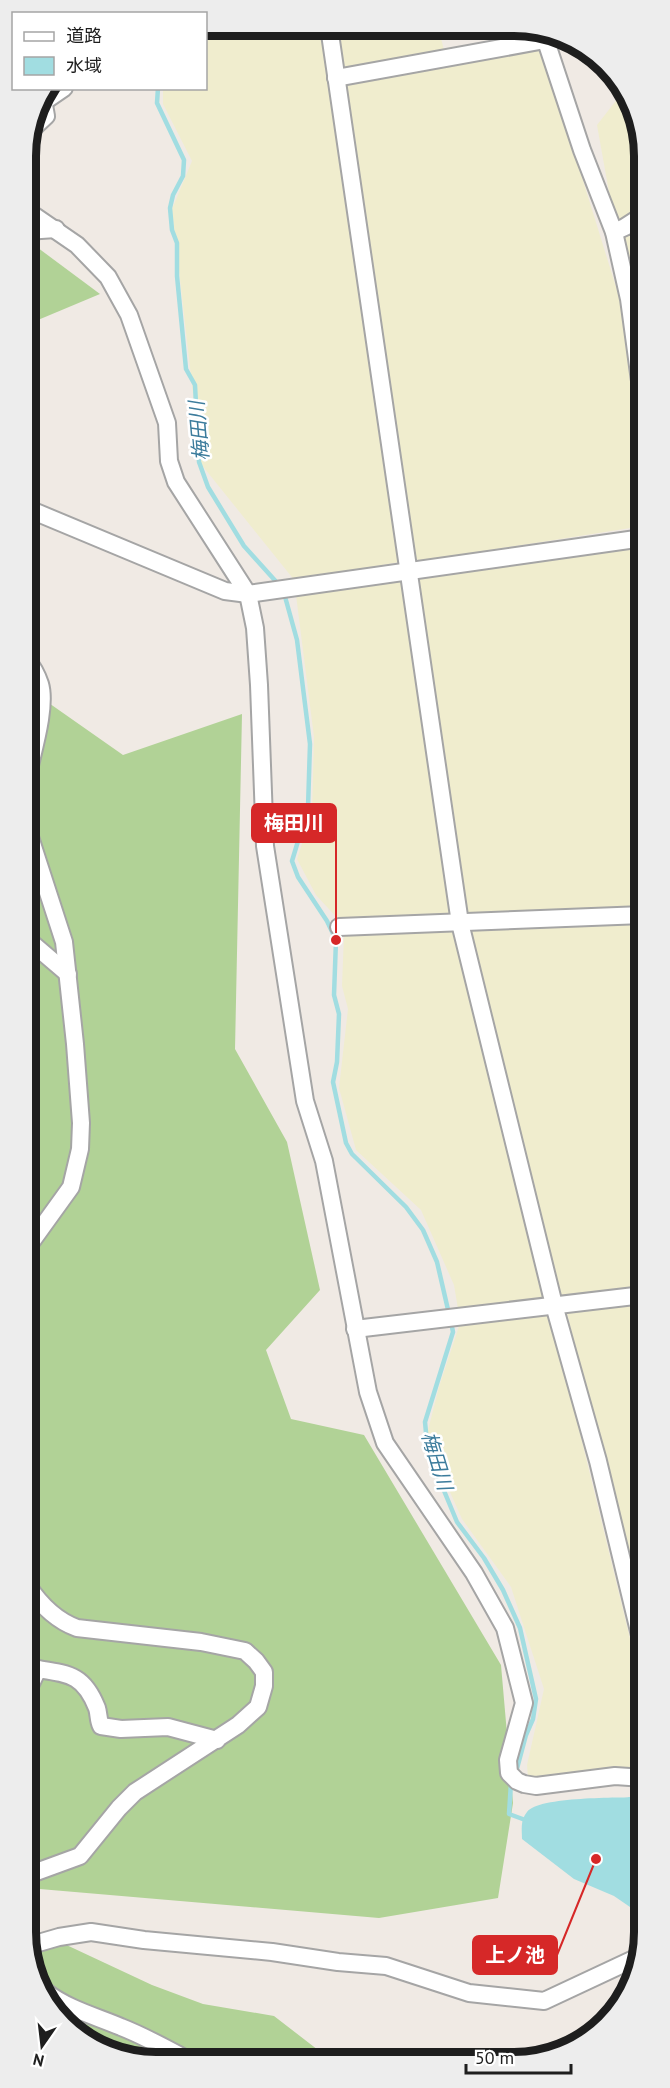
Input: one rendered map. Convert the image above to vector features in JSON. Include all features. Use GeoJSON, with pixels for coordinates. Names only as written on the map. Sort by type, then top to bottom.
{"type":"FeatureCollection","features":[{"type":"Feature","properties":{"kind":"street"},"geometry":{"type":"LineString","coordinates":[[330,36],[460,923],[554,1305],[598,1461],[634,1610]]}},
{"type":"Feature","properties":{"kind":"street"},"geometry":{"type":"LineString","coordinates":[[336,78],[530,37]]}},
{"type":"Feature","properties":{"kind":"street"},"geometry":{"type":"LineString","coordinates":[[546,40],[582,150],[614,232],[629,299],[634,336]]}},
{"type":"Feature","properties":{"kind":"street"},"geometry":{"type":"LineString","coordinates":[[36,217],[96,262],[108,277],[129,315],[166,423],[169,462],[176,482],[248,594],[255,628],[265,846],[305,1101],[324,1161],[368,1392],[385,1443],[474,1573],[505,1628],[524,1703],[508,1760],[513,1777],[524,1784],[536,1786],[615,1776],[634,1777]]}},
{"type":"Feature","properties":{"kind":"street"},"geometry":{"type":"LineString","coordinates":[[614,232],[634,221]]}},
{"type":"Feature","properties":{"kind":"street"},"geometry":{"type":"LineString","coordinates":[[36,231],[56,230]]}},
{"type":"Feature","properties":{"kind":"street"},"geometry":{"type":"LineString","coordinates":[[36,512],[225,591],[248,594],[634,539]]}},
{"type":"Feature","properties":{"kind":"street"},"geometry":{"type":"LineString","coordinates":[[36,676],[42,695],[36,738]]}},
{"type":"Feature","properties":{"kind":"street"},"geometry":{"type":"LineString","coordinates":[[36,856],[64,942],[79,1101],[80,1149],[70,1187],[36,1235]]}},
{"type":"Feature","properties":{"kind":"street"},"geometry":{"type":"LineString","coordinates":[[339,927],[634,915]]}},
{"type":"Feature","properties":{"kind":"street"},"geometry":{"type":"LineString","coordinates":[[36,947],[68,974]]}},
{"type":"Feature","properties":{"kind":"street"},"geometry":{"type":"LineString","coordinates":[[355,1329],[634,1296]]}},
{"type":"Feature","properties":{"kind":"street"},"geometry":{"type":"LineString","coordinates":[[36,1596],[53,1615],[76,1628],[201,1642],[245,1651],[264,1672],[264,1686],[258,1707],[238,1725],[135,1792],[80,1856],[36,1872]]}},
{"type":"Feature","properties":{"kind":"street"},"geometry":{"type":"LineString","coordinates":[[36,1673],[38,1669],[75,1677],[92,1695],[101,1726],[121,1729],[168,1727],[217,1740]]}},
{"type":"Feature","properties":{"kind":"street"},"geometry":{"type":"LineString","coordinates":[[37,1944],[59,1937],[91,1932],[144,1941],[272,1952],[338,1962],[386,1966],[469,1993],[544,2001],[631,1959]]}},
{"type":"Feature","properties":{"kind":"street"},"geometry":{"type":"LineString","coordinates":[[57,2000],[123,2027],[172,2052]]}},
{"type":"Feature","properties":{"kind":"shaded area"},"geometry":{"type":"Polygon","coordinates":[[[207,36],[321,36],[399,562],[295,581],[201,464],[172,209],[192,161],[163,104],[163,90],[207,90],[207,36]]]}},
{"type":"Feature","properties":{"kind":"shaded area"},"geometry":{"type":"Polygon","coordinates":[[[335,36],[440,36],[444,50],[344,70],[335,36]]]}},
{"type":"Feature","properties":{"kind":"shaded area"},"geometry":{"type":"Polygon","coordinates":[[[542,48],[620,300],[634,413],[634,527],[420,561],[412,556],[344,81],[542,48]]]}},
{"type":"Feature","properties":{"kind":"shaded area"},"geometry":{"type":"Polygon","coordinates":[[[619,97],[630,125],[634,148],[634,214],[620,224],[614,220],[597,125],[619,97]]]}},
{"type":"Feature","properties":{"kind":"shaded area"},"geometry":{"type":"Polygon","coordinates":[[[634,228],[634,285],[619,238],[634,228]]]}},
{"type":"Feature","properties":{"kind":"shaded area"},"geometry":{"type":"Polygon","coordinates":[[[634,547],[634,912],[465,914],[416,575],[634,547]]]}},
{"type":"Feature","properties":{"kind":"shaded area"},"geometry":{"type":"Polygon","coordinates":[[[404,579],[454,915],[340,921],[316,895],[297,859],[312,813],[314,737],[296,595],[404,579]]]}},
{"type":"Feature","properties":{"kind":"shaded area"},"geometry":{"type":"Polygon","coordinates":[[[634,923],[634,1288],[559,1298],[468,937],[472,928],[634,923]]]}},
{"type":"Feature","properties":{"kind":"shaded area"},"geometry":{"type":"Polygon","coordinates":[[[451,931],[456,937],[543,1300],[458,1309],[454,1285],[421,1210],[356,1150],[339,1088],[348,1009],[342,986],[344,934],[451,931]]]}},
{"type":"Feature","properties":{"kind":"shaded area"},"geometry":{"type":"Polygon","coordinates":[[[634,1302],[634,1584],[566,1309],[634,1302]]]}},
{"type":"Feature","properties":{"kind":"shaded area"},"geometry":{"type":"Polygon","coordinates":[[[551,1314],[634,1655],[634,1769],[613,1768],[528,1777],[527,1765],[544,1689],[511,1587],[462,1519],[426,1438],[439,1387],[460,1323],[551,1314]]]}},
{"type":"Feature","properties":{"kind":"green space"},"geometry":{"type":"Polygon","coordinates":[[[36,246],[100,294],[36,321],[36,246]]]}},
{"type":"Feature","properties":{"kind":"green space"},"geometry":{"type":"Polygon","coordinates":[[[36,694],[123,755],[242,714],[235,1049],[287,1142],[320,1290],[266,1350],[291,1419],[364,1435],[501,1665],[513,1803],[498,1898],[379,1918],[36,1889],[36,694]]]}},
{"type":"Feature","properties":{"kind":"green space"},"geometry":{"type":"Polygon","coordinates":[[[36,1931],[152,1985],[203,2004],[274,2016],[321,2052],[156,2052],[132,2050],[110,2043],[83,2027],[56,1999],[42,1971],[36,1931]]]}},
{"type":"Feature","properties":{"kind":"green space"},"geometry":{"type":"Polygon","coordinates":[[[405,2048],[405,2052],[386,2052],[405,2048]]]}},
{"type":"Feature","properties":{"kind":"water"},"geometry":{"type":"Polygon","coordinates":[[[634,1797],[634,1906],[630,1907],[614,1896],[574,1879],[522,1839],[523,1819],[534,1807],[563,1800],[634,1797]]]}},
{"type":"Feature","properties":{"kind":"waterway","name":"梅田川"},"geometry":{"type":"LineString","coordinates":[[158,90],[157,103],[184,160],[183,176],[173,195],[170,208],[172,230],[177,243],[177,276],[186,369],[195,385],[199,462],[208,487],[244,546],[280,586]]}},
{"type":"Feature","properties":{"kind":"waterway","name":"梅田川"},"geometry":{"type":"LineString","coordinates":[[284,593],[297,640],[310,744],[308,808],[292,861],[298,877],[327,921],[336,940],[334,995],[339,1014],[337,1062],[333,1082],[346,1143],[352,1154],[406,1207],[423,1230],[437,1262],[449,1314]]}},
{"type":"Feature","properties":{"kind":"waterway","name":"梅田川"},"geometry":{"type":"LineString","coordinates":[[451,1322],[453,1332],[425,1422],[427,1443],[457,1522],[484,1558],[503,1590],[520,1628],[536,1699],[533,1719],[526,1735],[515,1776]]}},
{"type":"Feature","properties":{"kind":"waterway","name":"梅田川"},"geometry":{"type":"LineString","coordinates":[[511,1783],[509,1814],[528,1821]]}},
{"type":"Feature","properties":{"kind":"place","name":"梅田川"},"geometry":{"type":"Point","coordinates":[336,940]}},
{"type":"Feature","properties":{"kind":"place","name":"上ノ池"},"geometry":{"type":"Point","coordinates":[596,1859]}}]}
